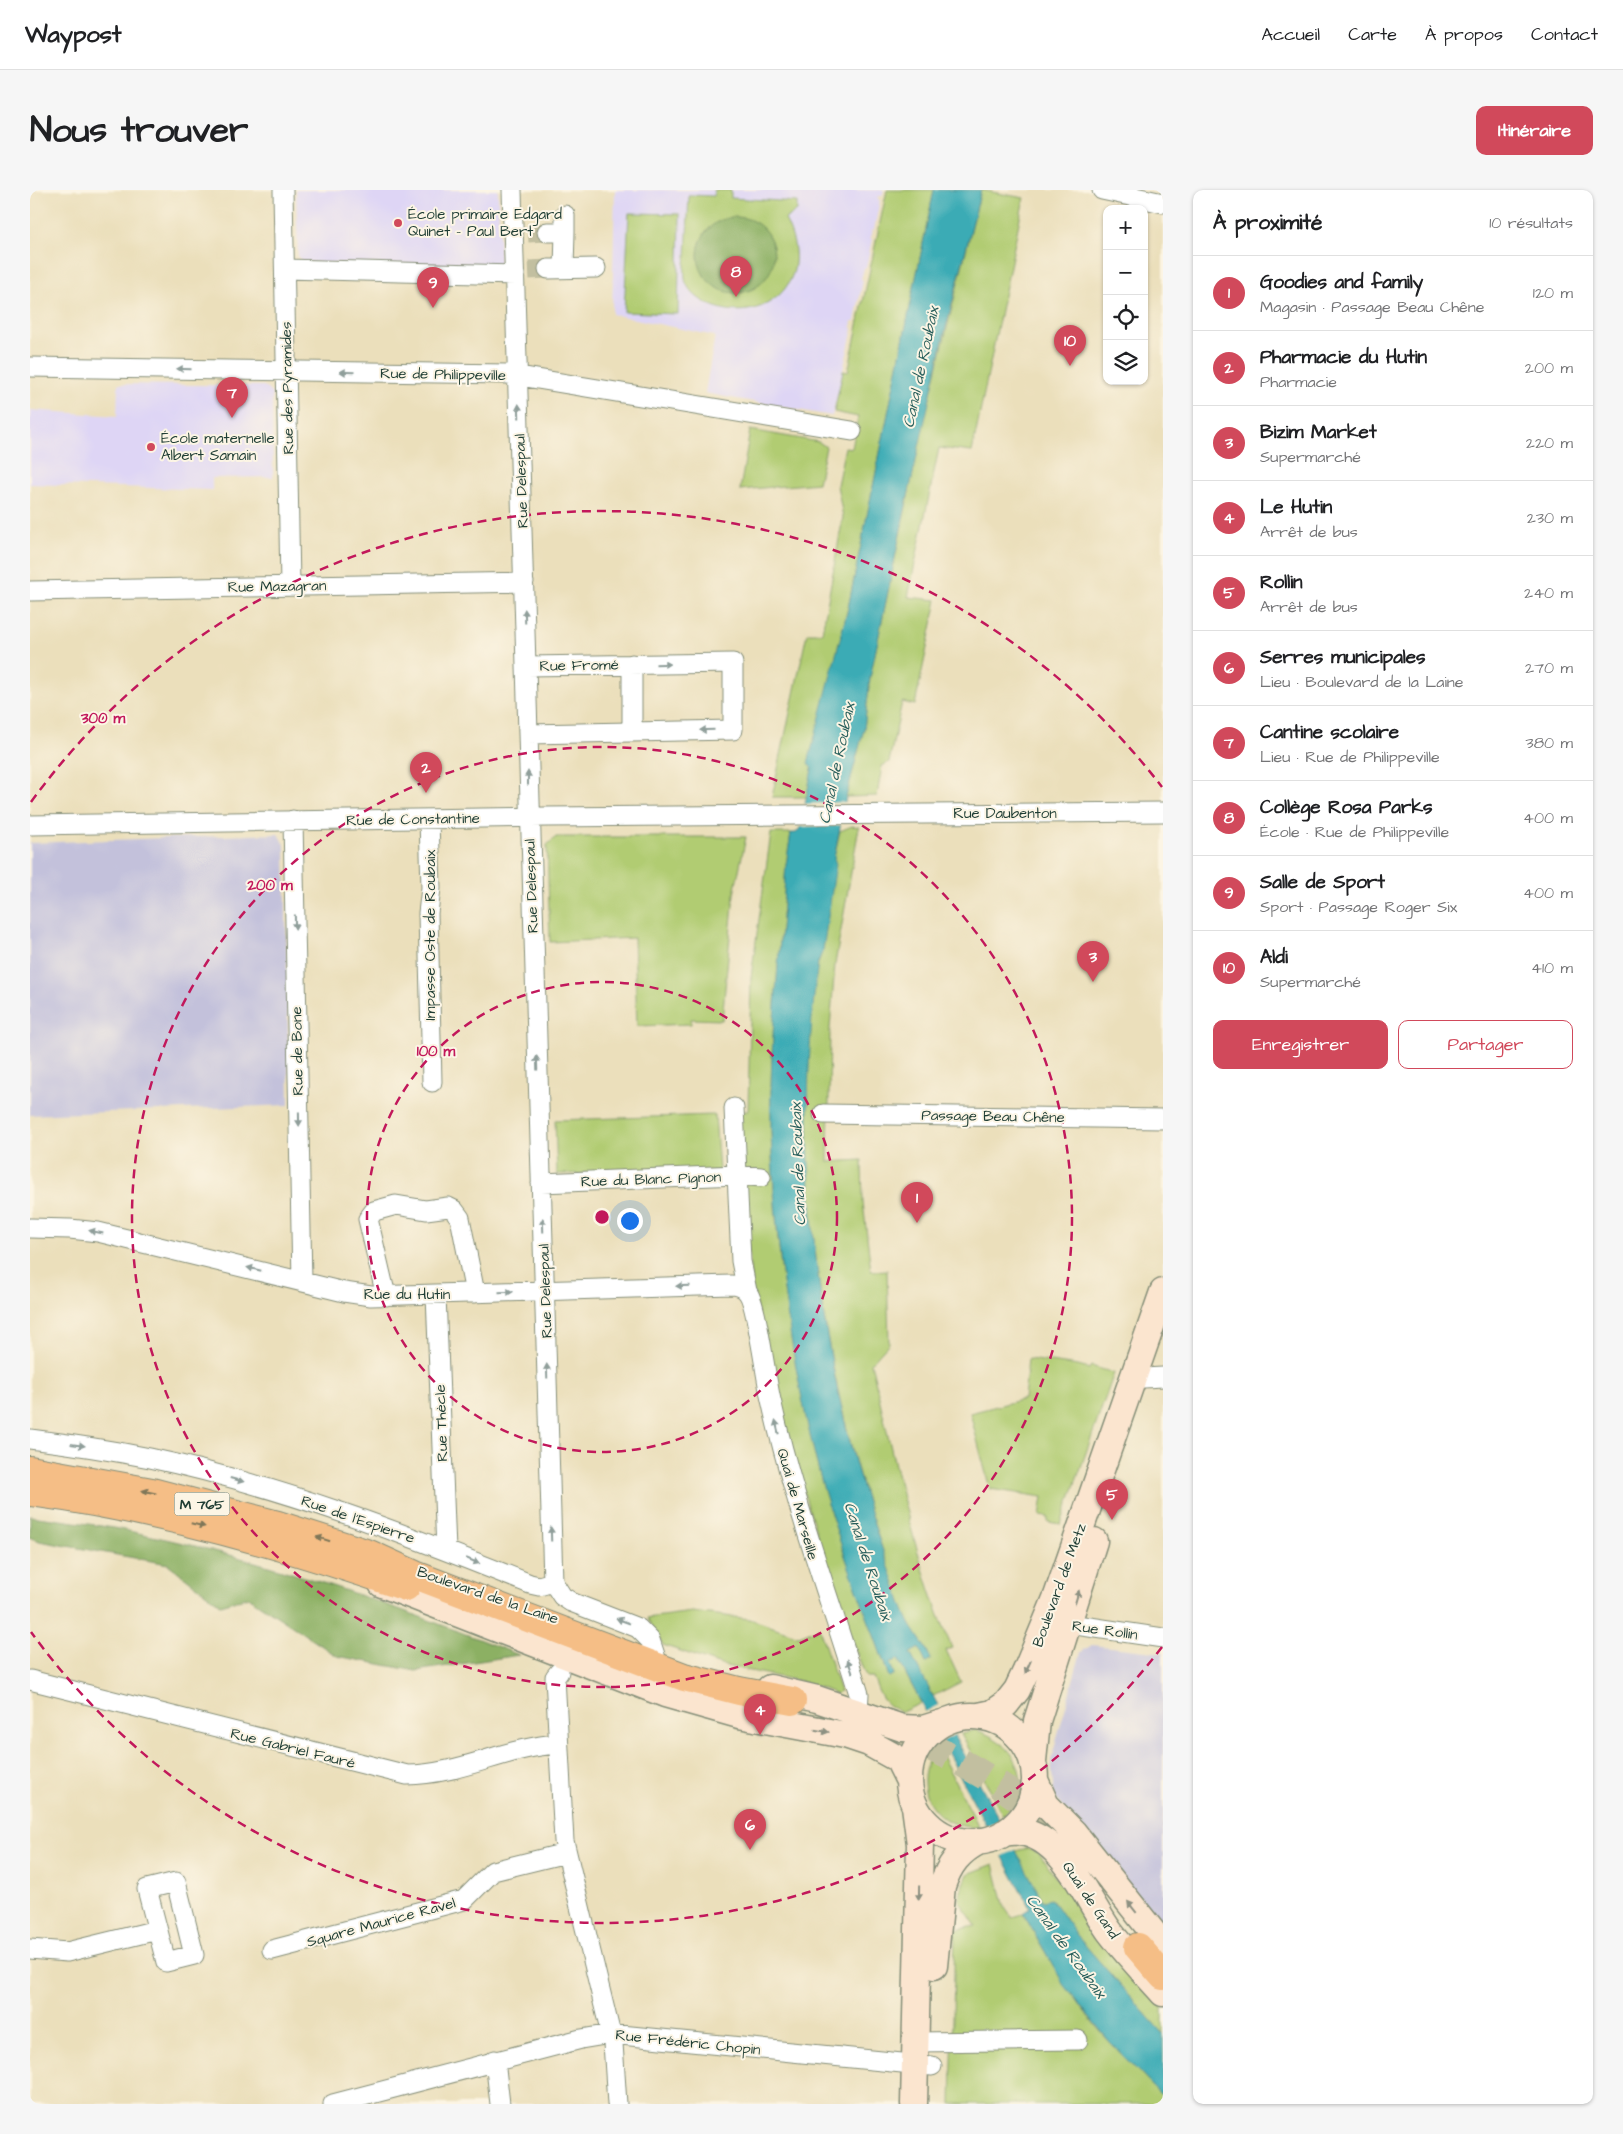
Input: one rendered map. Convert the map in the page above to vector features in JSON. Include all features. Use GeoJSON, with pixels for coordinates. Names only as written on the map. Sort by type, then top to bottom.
{"type":"FeatureCollection","features":[{"type":"Feature","properties":{"kind":"main road","name":"Boulevard de Metz"},"geometry":{"type":"LineString","coordinates":[[1034,1770],[1037,1721],[1058,1623],[1163,1292]]}},
{"type":"Feature","properties":{"kind":"main road","name":"Boulevard de Metz"},"geometry":{"type":"LineString","coordinates":[[945,1724],[997,1711],[1014,1695],[1058,1623],[1154,1377],[1163,1321]]}},
{"type":"Feature","properties":{"kind":"main road","name":"Boulevard de la Laine"},"geometry":{"type":"LineString","coordinates":[[30,1470],[191,1501],[278,1525],[369,1554],[654,1655],[729,1679],[800,1694],[902,1728],[945,1724]]}},
{"type":"Feature","properties":{"kind":"main road","name":"Boulevard de la Laine"},"geometry":{"type":"LineString","coordinates":[[30,1492],[82,1500],[189,1523],[250,1538],[347,1569],[409,1596],[665,1694],[739,1715],[845,1735],[869,1743],[898,1759],[909,1781]]}},
{"type":"Feature","properties":{"kind":"main road"},"geometry":{"type":"LineString","coordinates":[[347,1569],[405,1586],[682,1687],[728,1700],[790,1707],[676,1674],[424,1578],[369,1554]]}},
{"type":"Feature","properties":{"kind":"main road"},"geometry":{"type":"LineString","coordinates":[[914,2104],[924,2042],[942,1886],[954,1860],[966,1848],[1000,1835],[1029,1807],[1034,1770],[1024,1742],[1011,1729],[996,1720],[945,1724],[913,1756],[909,1781],[915,1806],[920,1844],[924,2042],[931,2104]]}},
{"type":"Feature","properties":{"kind":"main road","name":"Quai de Gand"},"geometry":{"type":"LineString","coordinates":[[1034,1770],[1046,1805],[1087,1848],[1153,1948]]}},
{"type":"Feature","properties":{"kind":"main road"},"geometry":{"type":"LineString","coordinates":[[915,1806],[925,1821],[938,1832],[958,1840],[1000,1835]]}},
{"type":"Feature","properties":{"kind":"main road","name":"Quai de Gand"},"geometry":{"type":"LineString","coordinates":[[1000,1835],[1042,1839],[1061,1856],[1110,1931],[1163,1993]]}},
{"type":"Feature","properties":{"kind":"main road"},"geometry":{"type":"LineString","coordinates":[[1153,1948],[1163,1976]]}},
{"type":"Feature","properties":{"kind":"street","name":"Rue des Pyramides"},"geometry":{"type":"LineString","coordinates":[[283,190],[290,586]]}},
{"type":"Feature","properties":{"kind":"street","name":"Rue Delespaul"},"geometry":{"type":"LineString","coordinates":[[512,190],[543,229],[534,271],[518,376],[527,666],[529,817],[553,1582]]}},
{"type":"Feature","properties":{"kind":"street"},"geometry":{"type":"LineString","coordinates":[[1102,190],[1163,203]]}},
{"type":"Feature","properties":{"kind":"street"},"geometry":{"type":"LineString","coordinates":[[534,271],[543,229]]}},
{"type":"Feature","properties":{"kind":"street"},"geometry":{"type":"LineString","coordinates":[[285,269],[534,271],[596,268]]}},
{"type":"Feature","properties":{"kind":"street","name":"Rue de Philippeville"},"geometry":{"type":"LineString","coordinates":[[30,367],[518,376],[852,431]]}},
{"type":"Feature","properties":{"kind":"street","name":"Rue Mazagran"},"geometry":{"type":"LineString","coordinates":[[30,591],[524,582]]}},
{"type":"Feature","properties":{"kind":"street","name":"Rue Fromé"},"geometry":{"type":"LineString","coordinates":[[527,666],[733,663],[733,730],[528,734]]}},
{"type":"Feature","properties":{"kind":"street","name":"Rue Fromé"},"geometry":{"type":"LineString","coordinates":[[632,664],[632,732]]}},
{"type":"Feature","properties":{"kind":"street","name":"Rue Daubenton"},"geometry":{"type":"LineString","coordinates":[[796,814],[1163,812]]}},
{"type":"Feature","properties":{"kind":"street","name":"Rue de Constantine"},"geometry":{"type":"LineString","coordinates":[[30,825],[796,814]]}},
{"type":"Feature","properties":{"kind":"street","name":"Impasse Oste de Roubaix"},"geometry":{"type":"LineString","coordinates":[[429,819],[432,888],[428,913],[432,1082]]}},
{"type":"Feature","properties":{"kind":"street","name":"Rue de Bone"},"geometry":{"type":"LineString","coordinates":[[293,820],[302,1281]]}},
{"type":"Feature","properties":{"kind":"street","name":"Quai de Marseille"},"geometry":{"type":"LineString","coordinates":[[734,1108],[741,1261],[739,1288],[753,1307],[766,1381],[788,1473],[814,1560],[860,1694],[858,1713]]}},
{"type":"Feature","properties":{"kind":"street","name":"Passage Beau Chêne"},"geometry":{"type":"LineString","coordinates":[[823,1114],[1163,1119]]}},
{"type":"Feature","properties":{"kind":"street","name":"Rue du Blanc Pignon"},"geometry":{"type":"LineString","coordinates":[[541,1182],[738,1176],[762,1177]]}},
{"type":"Feature","properties":{"kind":"street"},"geometry":{"type":"LineString","coordinates":[[386,1296],[368,1219],[374,1211],[396,1206],[426,1210],[448,1208],[457,1213],[460,1218],[475,1293]]}},
{"type":"Feature","properties":{"kind":"street","name":"Rue du Hutin"},"geometry":{"type":"LineString","coordinates":[[30,1228],[87,1230],[359,1295],[739,1288]]}},
{"type":"Feature","properties":{"kind":"street","name":"Rue Thècle"},"geometry":{"type":"LineString","coordinates":[[436,1295],[446,1550]]}},
{"type":"Feature","properties":{"kind":"street","name":"Rue de l'Espierre"},"geometry":{"type":"LineString","coordinates":[[30,1439],[113,1451],[198,1470],[299,1498],[446,1550],[530,1584],[539,1586],[553,1582]]}},
{"type":"Feature","properties":{"kind":"street"},"geometry":{"type":"LineString","coordinates":[[553,1582],[567,1600],[638,1628],[650,1640],[654,1655]]}},
{"type":"Feature","properties":{"kind":"street","name":"Rue Rollin"},"geometry":{"type":"LineString","coordinates":[[1058,1623],[1163,1638]]}},
{"type":"Feature","properties":{"kind":"street"},"geometry":{"type":"LineString","coordinates":[[560,1672],[555,1677],[562,1825],[566,1853],[614,2048],[617,2104]]}},
{"type":"Feature","properties":{"kind":"street","name":"Rue Gabriel Fauré"},"geometry":{"type":"LineString","coordinates":[[30,1680],[391,1773],[407,1775],[437,1773],[540,1746],[558,1736]]}},
{"type":"Feature","properties":{"kind":"street","name":"Square Maurice Ravel"},"geometry":{"type":"LineString","coordinates":[[272,1950],[464,1900],[492,1871],[566,1853]]}},
{"type":"Feature","properties":{"kind":"street"},"geometry":{"type":"LineString","coordinates":[[30,1949],[67,1952],[157,1930]]}},
{"type":"Feature","properties":{"kind":"street","name":"Rue Frédéric Chopin"},"geometry":{"type":"LineString","coordinates":[[333,2104],[581,2038],[611,2034],[924,2042],[1078,2040]]}},
{"type":"Feature","properties":{"kind":"street"},"geometry":{"type":"LineString","coordinates":[[495,2060],[500,2104]]}},
{"type":"Feature","properties":{"kind":"shaded area","name":"École primaire Edgard Quinet - Paul Bert"},"geometry":{"type":"Polygon","coordinates":[[[296,190],[498,190],[500,263],[495,268],[303,262],[298,257],[296,190]]]}},
{"type":"Feature","properties":{"kind":"shaded area"},"geometry":{"type":"Polygon","coordinates":[[[615,190],[884,190],[878,200],[880,200],[874,230],[872,230],[870,238],[872,239],[866,268],[864,268],[861,279],[863,280],[855,321],[852,321],[851,328],[853,328],[832,416],[705,393],[715,336],[612,314],[615,190]]]}},
{"type":"Feature","properties":{"kind":"shaded area","name":"École maternelle Albert Samain"},"geometry":{"type":"Polygon","coordinates":[[[118,384],[264,386],[272,394],[273,477],[212,478],[212,490],[30,484],[30,410],[117,416],[118,384]]]}},
{"type":"Feature","properties":{"kind":"shaded area"},"geometry":{"type":"Polygon","coordinates":[[[278,834],[285,845],[289,1105],[30,1115],[30,843],[278,834]]]}},
{"type":"Feature","properties":{"kind":"shaded area"},"geometry":{"type":"Polygon","coordinates":[[[1092,1645],[1163,1653],[1163,1926],[1054,1796],[1051,1760],[1081,1652],[1092,1645]]]}},
{"type":"Feature","properties":{"kind":"green space"},"geometry":{"type":"Polygon","coordinates":[[[714,190],[731,190],[731,198],[797,202],[797,211],[785,219],[794,244],[794,270],[788,285],[778,296],[766,304],[753,309],[739,311],[724,309],[710,305],[697,297],[687,284],[685,270],[689,195],[714,196],[714,190]]]}},
{"type":"Feature","properties":{"kind":"green space"},"geometry":{"type":"Polygon","coordinates":[[[887,190],[934,190],[848,608],[810,764],[812,769],[807,797],[772,797],[807,633],[822,633],[843,517],[837,485],[845,447],[852,448],[858,417],[834,412],[843,371],[848,372],[887,190]]]}},
{"type":"Feature","properties":{"kind":"green space"},"geometry":{"type":"Polygon","coordinates":[[[981,190],[1024,198],[972,452],[939,448],[908,597],[937,600],[915,705],[902,702],[889,762],[882,766],[877,796],[846,797],[864,729],[870,678],[922,430],[981,190]]]}},
{"type":"Feature","properties":{"kind":"green space"},"geometry":{"type":"Polygon","coordinates":[[[629,213],[680,214],[678,314],[624,312],[629,213]]]}},
{"type":"Feature","properties":{"kind":"green space"},"geometry":{"type":"Polygon","coordinates":[[[736,217],[751,220],[763,228],[771,240],[774,255],[771,270],[763,282],[751,290],[736,293],[721,290],[709,282],[701,270],[698,255],[701,240],[709,228],[721,220],[736,217]]]}},
{"type":"Feature","properties":{"kind":"green space"},"geometry":{"type":"Polygon","coordinates":[[[750,430],[819,442],[826,447],[818,483],[740,490],[750,430]]]}},
{"type":"Feature","properties":{"kind":"green space"},"geometry":{"type":"Polygon","coordinates":[[[852,826],[859,827],[835,964],[830,1028],[828,1162],[862,1160],[863,1202],[871,1271],[887,1270],[889,1343],[871,1363],[915,1543],[938,1614],[952,1648],[946,1650],[961,1682],[933,1696],[910,1653],[919,1648],[926,1663],[931,1659],[904,1610],[873,1521],[855,1459],[839,1396],[817,1266],[808,1137],[810,1010],[814,978],[823,950],[834,858],[840,831],[852,826]]]}},
{"type":"Feature","properties":{"kind":"green space"},"geometry":{"type":"Polygon","coordinates":[[[771,833],[791,833],[786,865],[776,998],[772,1064],[771,1131],[776,1214],[791,1337],[816,1460],[840,1542],[889,1677],[889,1663],[898,1659],[921,1703],[902,1712],[886,1703],[873,1677],[866,1677],[844,1620],[795,1465],[752,1289],[736,1112],[748,1111],[751,977],[771,833]]]}},
{"type":"Feature","properties":{"kind":"green space"},"geometry":{"type":"Polygon","coordinates":[[[556,837],[746,837],[734,894],[722,1020],[691,1019],[691,1024],[637,1026],[634,938],[550,942],[547,845],[556,837]]]}},
{"type":"Feature","properties":{"kind":"green space"},"geometry":{"type":"Polygon","coordinates":[[[715,1115],[719,1171],[557,1174],[555,1120],[715,1115]]]}},
{"type":"Feature","properties":{"kind":"green space"},"geometry":{"type":"Polygon","coordinates":[[[1028,1359],[1089,1369],[1091,1366],[1114,1373],[1061,1524],[1048,1522],[1048,1517],[1040,1516],[1043,1497],[990,1489],[970,1413],[1024,1399],[1028,1359]]]}},
{"type":"Feature","properties":{"kind":"green space"},"geometry":{"type":"Polygon","coordinates":[[[30,1516],[125,1530],[236,1557],[379,1602],[519,1655],[416,1671],[337,1656],[248,1597],[221,1605],[168,1564],[39,1541],[30,1537],[30,1516]]]}},
{"type":"Feature","properties":{"kind":"green space"},"geometry":{"type":"Polygon","coordinates":[[[692,1612],[750,1619],[799,1636],[819,1628],[840,1691],[837,1694],[805,1682],[721,1665],[663,1645],[647,1618],[692,1612]]]}},
{"type":"Feature","properties":{"kind":"green space"},"geometry":{"type":"Polygon","coordinates":[[[976,1730],[1002,1744],[1012,1754],[1018,1765],[1020,1777],[1019,1790],[1013,1803],[1003,1816],[961,1733],[976,1730]]]}},
{"type":"Feature","properties":{"kind":"green space"},"geometry":{"type":"Polygon","coordinates":[[[937,1747],[979,1828],[962,1826],[945,1819],[936,1812],[930,1803],[924,1785],[924,1775],[931,1756],[937,1747]]]}},
{"type":"Feature","properties":{"kind":"green space"},"geometry":{"type":"Polygon","coordinates":[[[1028,1848],[1039,1853],[1056,1878],[1071,1895],[1079,1891],[1163,2001],[1163,2034],[1077,1936],[1051,1899],[1043,1902],[1015,1851],[1028,1848]]]}},
{"type":"Feature","properties":{"kind":"green space"},"geometry":{"type":"Polygon","coordinates":[[[994,1864],[1005,1908],[1012,1918],[1023,1913],[1074,1997],[1109,2041],[1163,2097],[1163,2104],[951,2104],[955,1930],[976,1926],[958,1899],[968,1874],[994,1864]]]}},
{"type":"Feature","properties":{"kind":"water","name":"Canal de Roubaix"},"geometry":{"type":"Polygon","coordinates":[[[934,190],[981,190],[944,335],[906,505],[870,678],[864,729],[846,797],[834,858],[836,864],[823,950],[818,962],[810,1040],[808,1119],[811,1197],[818,1276],[830,1354],[847,1431],[868,1507],[904,1610],[931,1660],[926,1663],[919,1648],[910,1653],[1043,1901],[1051,1899],[1077,1936],[1163,2034],[1163,2097],[1110,2042],[1063,1983],[1023,1913],[1030,1908],[898,1659],[890,1663],[894,1674],[889,1677],[840,1542],[823,1488],[806,1420],[785,1297],[773,1172],[771,1098],[773,1031],[786,865],[791,833],[796,833],[800,828],[812,769],[808,763],[848,608],[934,190]]]}},
{"type":"Feature","properties":{"kind":"pier"},"geometry":{"type":"Polygon","coordinates":[[[846,802],[843,825],[798,827],[802,804],[846,802]]]}},
{"type":"Feature","properties":{"kind":"pier"},"geometry":{"type":"Polygon","coordinates":[[[940,1704],[956,1734],[939,1743],[923,1713],[940,1704]]]}},
{"type":"Feature","properties":{"kind":"pier"},"geometry":{"type":"Polygon","coordinates":[[[1002,1819],[1017,1849],[999,1858],[984,1828],[1002,1819]]]}},
{"type":"Feature","properties":{"kind":"tunnel"},"geometry":{"type":"LineString","coordinates":[[528,233],[547,232]]}},
{"type":"Feature","properties":{"kind":"tunnel"},"geometry":{"type":"LineString","coordinates":[[529,270],[548,269]]}},
{"type":"Feature","properties":{"kind":"tunnel"},"geometry":{"type":"LineString","coordinates":[[885,1728],[931,1747],[979,1772],[1024,1802],[1061,1834]]}},
{"type":"Feature","properties":{"kind":"place","name":"École primaire Edgard Quinet - Paul Bert"},"geometry":{"type":"Point","coordinates":[398,223]}},
{"type":"Feature","properties":{"kind":"place","name":"Collège Rosa Parks"},"geometry":{"type":"Point","coordinates":[736,297]}},
{"type":"Feature","properties":{"kind":"place","name":"Salle de Sport"},"geometry":{"type":"Point","coordinates":[433,308]}},
{"type":"Feature","properties":{"kind":"place","name":"Aldi"},"geometry":{"type":"Point","coordinates":[1070,366]}},
{"type":"Feature","properties":{"kind":"place","name":"Cantine scolaire"},"geometry":{"type":"Point","coordinates":[232,418]}},
{"type":"Feature","properties":{"kind":"place","name":"École maternelle Albert Samain"},"geometry":{"type":"Point","coordinates":[151,447]}},
{"type":"Feature","properties":{"kind":"place","name":"Pharmacie du Hutin"},"geometry":{"type":"Point","coordinates":[426,793]}},
{"type":"Feature","properties":{"kind":"place","name":"Bizim Market"},"geometry":{"type":"Point","coordinates":[1093,982]}},
{"type":"Feature","properties":{"kind":"place","name":"Goodies and family"},"geometry":{"type":"Point","coordinates":[917,1223]}},
{"type":"Feature","properties":{"kind":"place","name":"Rollin"},"geometry":{"type":"Point","coordinates":[1112,1520]}},
{"type":"Feature","properties":{"kind":"place","name":"Le Hutin"},"geometry":{"type":"Point","coordinates":[760,1735]}},
{"type":"Feature","properties":{"kind":"place","name":"Serres municipales"},"geometry":{"type":"Point","coordinates":[750,1850]}}]}
